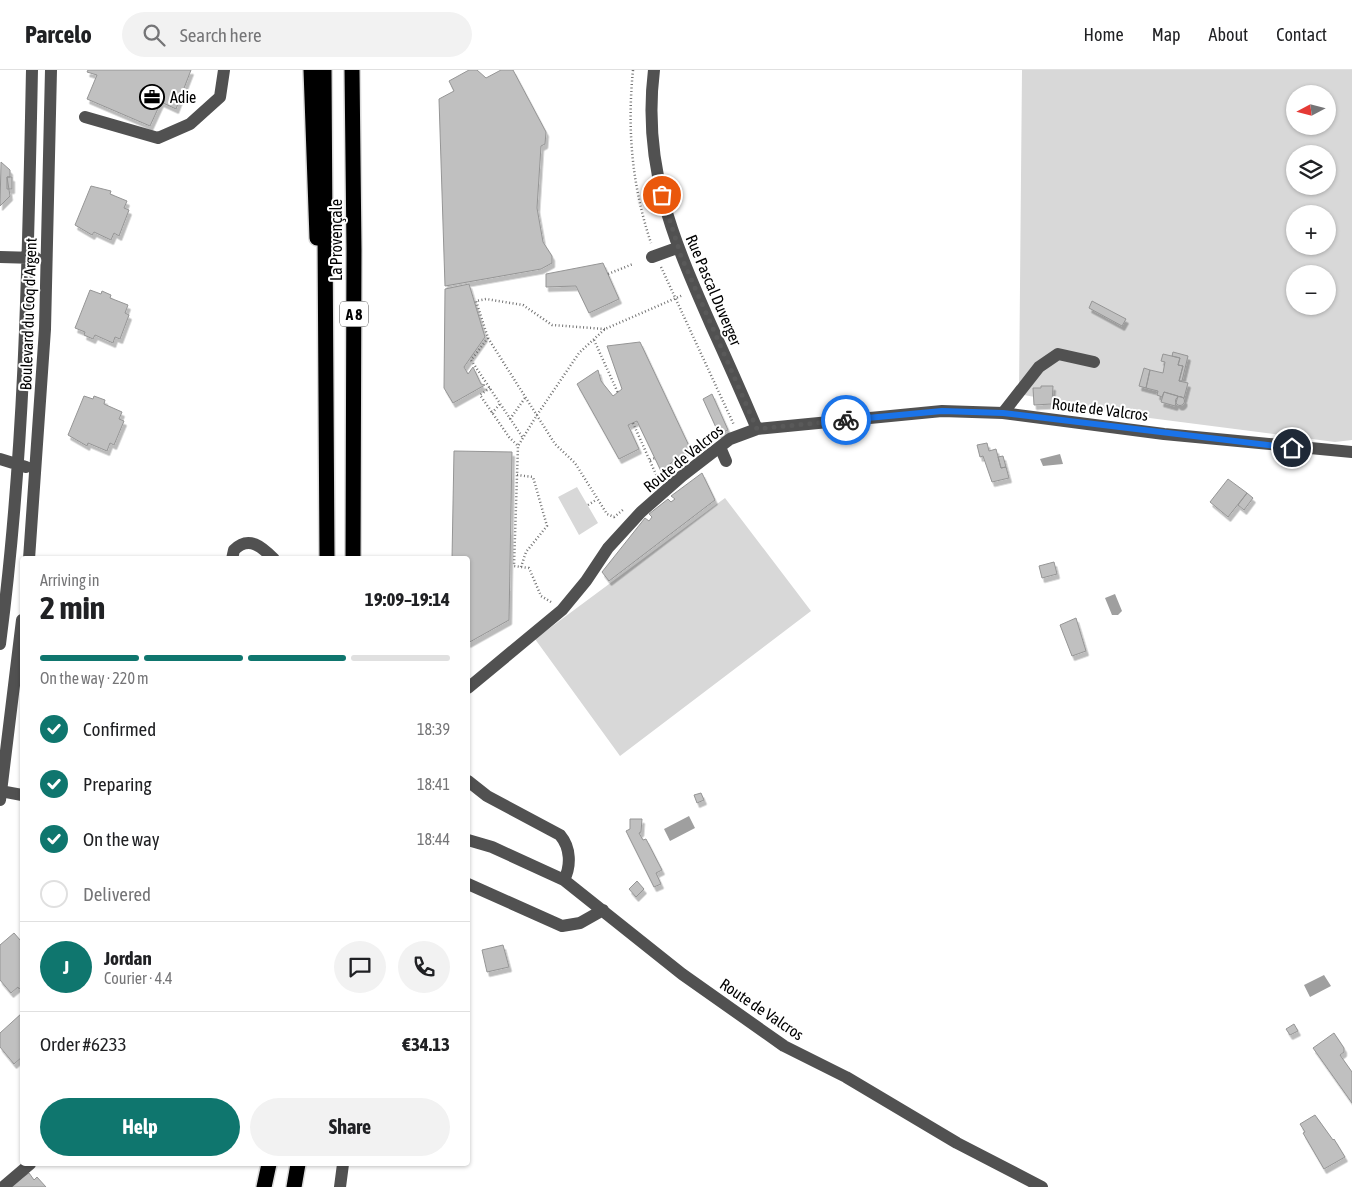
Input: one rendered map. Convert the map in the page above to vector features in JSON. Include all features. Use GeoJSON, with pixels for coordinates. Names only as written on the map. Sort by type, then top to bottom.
{"type":"FeatureCollection","features":[{"type":"Feature","properties":{"kind":"highway"},"geometry":{"type":"LineString","coordinates":[[311,70],[328,524]]}},
{"type":"Feature","properties":{"kind":"highway","name":"La Provençale"},"geometry":{"type":"LineString","coordinates":[[324,70],[328,556]]}},
{"type":"Feature","properties":{"kind":"highway","name":"La Provençale"},"geometry":{"type":"LineString","coordinates":[[352,70],[354,556]]}},
{"type":"Feature","properties":{"kind":"highway"},"geometry":{"type":"LineString","coordinates":[[264,1187],[268,1166]]}},
{"type":"Feature","properties":{"kind":"highway"},"geometry":{"type":"LineString","coordinates":[[294,1187],[298,1166]]}},
{"type":"Feature","properties":{"kind":"street","name":"Boulevard du Coq d'Argent"},"geometry":{"type":"LineString","coordinates":[[0,644],[14,530],[18,465],[28,258],[32,70]]}},
{"type":"Feature","properties":{"kind":"street","name":"Boulevard du Coq d'Argent"},"geometry":{"type":"LineString","coordinates":[[29,556],[45,329],[50,70]]}},
{"type":"Feature","properties":{"kind":"street"},"geometry":{"type":"LineString","coordinates":[[85,117],[158,138],[190,124],[220,96],[224,70]]}},
{"type":"Feature","properties":{"kind":"street","name":"Rue Pascal Duverger"},"geometry":{"type":"LineString","coordinates":[[654,70],[650,110],[658,182],[678,248],[757,429]]}},
{"type":"Feature","properties":{"kind":"street"},"geometry":{"type":"LineString","coordinates":[[652,257],[678,248]]}},
{"type":"Feature","properties":{"kind":"street"},"geometry":{"type":"LineString","coordinates":[[0,256],[46,259]]}},
{"type":"Feature","properties":{"kind":"street"},"geometry":{"type":"LineString","coordinates":[[1003,413],[1039,367],[1058,354],[1094,362]]}},
{"type":"Feature","properties":{"kind":"street","name":"Route de Valcros"},"geometry":{"type":"LineString","coordinates":[[470,686],[562,610],[608,548],[641,512],[682,476],[738,434],[757,429],[942,411],[1003,413],[1183,436],[1352,452]]}},
{"type":"Feature","properties":{"kind":"street"},"geometry":{"type":"LineString","coordinates":[[720,447],[726,461]]}},
{"type":"Feature","properties":{"kind":"street"},"geometry":{"type":"LineString","coordinates":[[0,459],[36,468]]}},
{"type":"Feature","properties":{"kind":"street"},"geometry":{"type":"LineString","coordinates":[[233,556],[234,550],[241,544],[248,543],[260,546],[271,556]]}},
{"type":"Feature","properties":{"kind":"street"},"geometry":{"type":"LineString","coordinates":[[20,637],[1,794],[20,794]]}},
{"type":"Feature","properties":{"kind":"street"},"geometry":{"type":"LineString","coordinates":[[470,783],[487,796],[560,835],[569,852],[569,870],[564,880]]}},
{"type":"Feature","properties":{"kind":"street","name":"Route de Valcros"},"geometry":{"type":"LineString","coordinates":[[470,840],[492,846],[564,880],[682,974],[784,1046],[846,1078],[957,1143],[1042,1187]]}},
{"type":"Feature","properties":{"kind":"street"},"geometry":{"type":"LineString","coordinates":[[470,885],[562,926],[580,923],[603,910]]}},
{"type":"Feature","properties":{"kind":"street"},"geometry":{"type":"LineString","coordinates":[[3,1187],[28,1166]]}},
{"type":"Feature","properties":{"kind":"street"},"geometry":{"type":"LineString","coordinates":[[340,1187],[343,1166]]}},
{"type":"Feature","properties":{"kind":"path"},"geometry":{"type":"LineString","coordinates":[[608,274],[633,264]]}},
{"type":"Feature","properties":{"kind":"path"},"geometry":{"type":"LineString","coordinates":[[562,610],[542,596],[529,568],[514,566],[518,446],[579,353],[605,329],[696,290]]}},
{"type":"Feature","properties":{"kind":"path"},"geometry":{"type":"LineString","coordinates":[[605,329],[552,325],[523,305],[486,299],[476,300],[488,338],[555,444],[575,463],[596,500],[611,516],[618,515],[625,509]]}},
{"type":"Feature","properties":{"kind":"path"},"geometry":{"type":"LineString","coordinates":[[488,338],[471,360],[522,438]]}},
{"type":"Feature","properties":{"kind":"path"},"geometry":{"type":"LineString","coordinates":[[594,340],[618,392]]}},
{"type":"Feature","properties":{"kind":"path"},"geometry":{"type":"LineString","coordinates":[[490,388],[480,395],[509,438],[518,446]]}},
{"type":"Feature","properties":{"kind":"path"},"geometry":{"type":"LineString","coordinates":[[510,419],[526,398]]}},
{"type":"Feature","properties":{"kind":"path"},"geometry":{"type":"LineString","coordinates":[[492,413],[500,404]]}},
{"type":"Feature","properties":{"kind":"path"},"geometry":{"type":"LineString","coordinates":[[633,423],[658,479],[652,485]]}},
{"type":"Feature","properties":{"kind":"path"},"geometry":{"type":"LineString","coordinates":[[650,460],[655,458]]}},
{"type":"Feature","properties":{"kind":"path"},"geometry":{"type":"LineString","coordinates":[[517,475],[533,477],[547,526],[526,552],[522,567]]}},
{"type":"Feature","properties":{"kind":"path"},"geometry":{"type":"LineString","coordinates":[[588,504],[596,500]]}},
{"type":"Feature","properties":{"kind":"shaded area"},"geometry":{"type":"Polygon","coordinates":[[[1022,70],[1352,70],[1352,440],[1335,442],[1134,416],[1019,394],[1022,70]]]}},
{"type":"Feature","properties":{"kind":"shaded area"},"geometry":{"type":"Polygon","coordinates":[[[1060,454],[1063,464],[1043,466],[1040,459],[1060,454]]]}},
{"type":"Feature","properties":{"kind":"shaded area"},"geometry":{"type":"Polygon","coordinates":[[[577,487],[598,523],[579,535],[558,497],[577,487]]]}},
{"type":"Feature","properties":{"kind":"shaded area"},"geometry":{"type":"Polygon","coordinates":[[[725,498],[811,611],[620,756],[535,639],[725,498]]]}},
{"type":"Feature","properties":{"kind":"shaded area"},"geometry":{"type":"Polygon","coordinates":[[[1115,594],[1122,611],[1118,615],[1112,615],[1105,598],[1115,594]]]}},
{"type":"Feature","properties":{"kind":"shaded area"},"geometry":{"type":"Polygon","coordinates":[[[689,816],[695,828],[670,841],[664,829],[689,816]]]}},
{"type":"Feature","properties":{"kind":"shaded area"},"geometry":{"type":"Polygon","coordinates":[[[1324,975],[1331,986],[1310,997],[1304,985],[1324,975]]]}},
{"type":"Feature","properties":{"kind":"building"},"geometry":{"type":"Polygon","coordinates":[[[88,70],[191,70],[176,109],[161,102],[150,126],[87,99],[97,75],[87,72],[88,70]]]}},
{"type":"Feature","properties":{"kind":"building"},"geometry":{"type":"Polygon","coordinates":[[[469,70],[477,70],[486,78],[501,70],[513,70],[546,132],[545,144],[541,146],[537,208],[543,242],[552,256],[552,263],[541,269],[445,286],[439,99],[454,91],[449,81],[469,70]]]}},
{"type":"Feature","properties":{"kind":"building"},"geometry":{"type":"Polygon","coordinates":[[[1,162],[10,170],[10,177],[7,177],[10,196],[0,206],[1,162]]]}},
{"type":"Feature","properties":{"kind":"building"},"geometry":{"type":"Polygon","coordinates":[[[7,177],[12,177],[12,189],[7,189],[7,177]]]}},
{"type":"Feature","properties":{"kind":"building"},"geometry":{"type":"Polygon","coordinates":[[[91,186],[111,191],[110,194],[127,201],[124,208],[129,210],[119,236],[114,233],[111,240],[94,232],[92,235],[75,225],[91,186]]]}},
{"type":"Feature","properties":{"kind":"building"},"geometry":{"type":"Polygon","coordinates":[[[603,263],[619,299],[589,313],[576,286],[546,287],[546,274],[603,263]]]}},
{"type":"Feature","properties":{"kind":"building"},"geometry":{"type":"Polygon","coordinates":[[[469,284],[485,337],[464,367],[468,374],[473,367],[481,384],[485,385],[453,403],[444,388],[445,289],[469,284]]]}},
{"type":"Feature","properties":{"kind":"building"},"geometry":{"type":"Polygon","coordinates":[[[90,290],[101,294],[102,291],[111,295],[110,298],[128,305],[125,313],[129,315],[120,339],[115,337],[113,343],[95,335],[93,339],[84,335],[85,332],[75,328],[90,290]]]}},
{"type":"Feature","properties":{"kind":"building"},"geometry":{"type":"Polygon","coordinates":[[[1092,301],[1126,319],[1122,326],[1089,308],[1092,301]]]}},
{"type":"Feature","properties":{"kind":"building"},"geometry":{"type":"Polygon","coordinates":[[[640,342],[690,448],[661,471],[637,421],[628,425],[639,449],[619,459],[577,384],[598,370],[601,381],[613,396],[622,389],[607,346],[640,342]]]}},
{"type":"Feature","properties":{"kind":"building"},"geometry":{"type":"Polygon","coordinates":[[[1173,352],[1188,356],[1182,381],[1179,381],[1183,366],[1178,365],[1180,358],[1172,356],[1173,352]]]}},
{"type":"Feature","properties":{"kind":"building"},"geometry":{"type":"Polygon","coordinates":[[[1163,354],[1180,358],[1178,365],[1183,366],[1179,381],[1188,383],[1184,398],[1164,392],[1162,397],[1157,395],[1158,391],[1146,388],[1150,370],[1163,373],[1165,362],[1161,361],[1163,354]]]}},
{"type":"Feature","properties":{"kind":"building"},"geometry":{"type":"Polygon","coordinates":[[[1144,368],[1150,370],[1146,388],[1139,386],[1144,368]]]}},
{"type":"Feature","properties":{"kind":"building"},"geometry":{"type":"Polygon","coordinates":[[[1041,386],[1053,386],[1052,404],[1034,405],[1033,388],[1041,388],[1041,386]]]}},
{"type":"Feature","properties":{"kind":"building"},"geometry":{"type":"Polygon","coordinates":[[[1164,392],[1178,396],[1175,406],[1161,402],[1164,392]]]}},
{"type":"Feature","properties":{"kind":"building"},"geometry":{"type":"Polygon","coordinates":[[[712,394],[728,430],[719,434],[703,399],[712,394]]]}},
{"type":"Feature","properties":{"kind":"building"},"geometry":{"type":"Polygon","coordinates":[[[84,396],[93,399],[94,396],[105,400],[104,404],[122,412],[119,419],[124,421],[114,445],[110,443],[107,451],[88,443],[87,446],[68,435],[84,396]]]}},
{"type":"Feature","properties":{"kind":"building"},"geometry":{"type":"Polygon","coordinates":[[[1180,396],[1185,401],[1180,406],[1175,401],[1180,396]]]}},
{"type":"Feature","properties":{"kind":"building"},"geometry":{"type":"Polygon","coordinates":[[[987,443],[989,451],[996,449],[1001,468],[1006,467],[1009,478],[992,482],[983,456],[980,457],[977,445],[987,443]]]}},
{"type":"Feature","properties":{"kind":"building"},"geometry":{"type":"Polygon","coordinates":[[[454,451],[512,452],[509,620],[470,642],[470,556],[452,556],[454,451]]]}},
{"type":"Feature","properties":{"kind":"building"},"geometry":{"type":"Polygon","coordinates":[[[1003,456],[1006,467],[1001,468],[998,457],[1003,456]]]}},
{"type":"Feature","properties":{"kind":"building"},"geometry":{"type":"Polygon","coordinates":[[[702,473],[715,500],[609,581],[602,572],[645,518],[649,521],[652,517],[649,514],[668,499],[671,502],[675,499],[671,496],[702,473]]]}},
{"type":"Feature","properties":{"kind":"building"},"geometry":{"type":"Polygon","coordinates":[[[1228,479],[1247,493],[1228,517],[1210,502],[1228,479]]]}},
{"type":"Feature","properties":{"kind":"building"},"geometry":{"type":"Polygon","coordinates":[[[1247,493],[1253,498],[1244,510],[1238,505],[1247,493]]]}},
{"type":"Feature","properties":{"kind":"building"},"geometry":{"type":"Polygon","coordinates":[[[1054,562],[1057,574],[1042,578],[1039,566],[1054,562]]]}},
{"type":"Feature","properties":{"kind":"building"},"geometry":{"type":"Polygon","coordinates":[[[1076,618],[1086,651],[1072,656],[1060,625],[1076,618]]]}},
{"type":"Feature","properties":{"kind":"building"},"geometry":{"type":"Polygon","coordinates":[[[701,793],[704,800],[697,803],[694,795],[701,793]]]}},
{"type":"Feature","properties":{"kind":"building"},"geometry":{"type":"Polygon","coordinates":[[[630,819],[642,819],[641,832],[639,833],[643,840],[646,839],[662,870],[656,873],[661,884],[654,887],[626,831],[630,829],[630,819]]]}},
{"type":"Feature","properties":{"kind":"building"},"geometry":{"type":"Polygon","coordinates":[[[637,881],[644,889],[636,897],[629,889],[637,881]]]}},
{"type":"Feature","properties":{"kind":"building"},"geometry":{"type":"Polygon","coordinates":[[[14,933],[20,940],[20,988],[18,987],[11,993],[0,980],[0,945],[14,933]]]}},
{"type":"Feature","properties":{"kind":"building"},"geometry":{"type":"Polygon","coordinates":[[[503,945],[509,967],[487,972],[482,950],[503,945]]]}},
{"type":"Feature","properties":{"kind":"building"},"geometry":{"type":"Polygon","coordinates":[[[20,1015],[20,1059],[14,1064],[0,1047],[0,1033],[20,1015]]]}},
{"type":"Feature","properties":{"kind":"building"},"geometry":{"type":"Polygon","coordinates":[[[1294,1024],[1298,1031],[1290,1035],[1286,1029],[1294,1024]]]}},
{"type":"Feature","properties":{"kind":"building"},"geometry":{"type":"Polygon","coordinates":[[[1334,1033],[1344,1048],[1344,1052],[1340,1055],[1352,1072],[1352,1103],[1313,1048],[1334,1033]]]}},
{"type":"Feature","properties":{"kind":"building"},"geometry":{"type":"Polygon","coordinates":[[[1315,1115],[1334,1139],[1345,1157],[1324,1169],[1303,1133],[1305,1132],[1300,1124],[1315,1115]]]}},
{"type":"Feature","properties":{"kind":"building"},"geometry":{"type":"Polygon","coordinates":[[[29,1173],[34,1180],[37,1177],[46,1187],[8,1187],[29,1173]]]}},
{"type":"Feature","properties":{"kind":"way so far"},"geometry":{"type":"LineString","coordinates":[[662,195],[673,236],[681,256],[757,429],[846,420]]}},
{"type":"Feature","properties":{"kind":"place","name":"Adie"},"geometry":{"type":"Point","coordinates":[152,97]}},
{"type":"Feature","properties":{"kind":"route"},"geometry":{"type":"LineString","coordinates":[[846,420],[942,411],[1003,413],[1292,448]]}}]}
